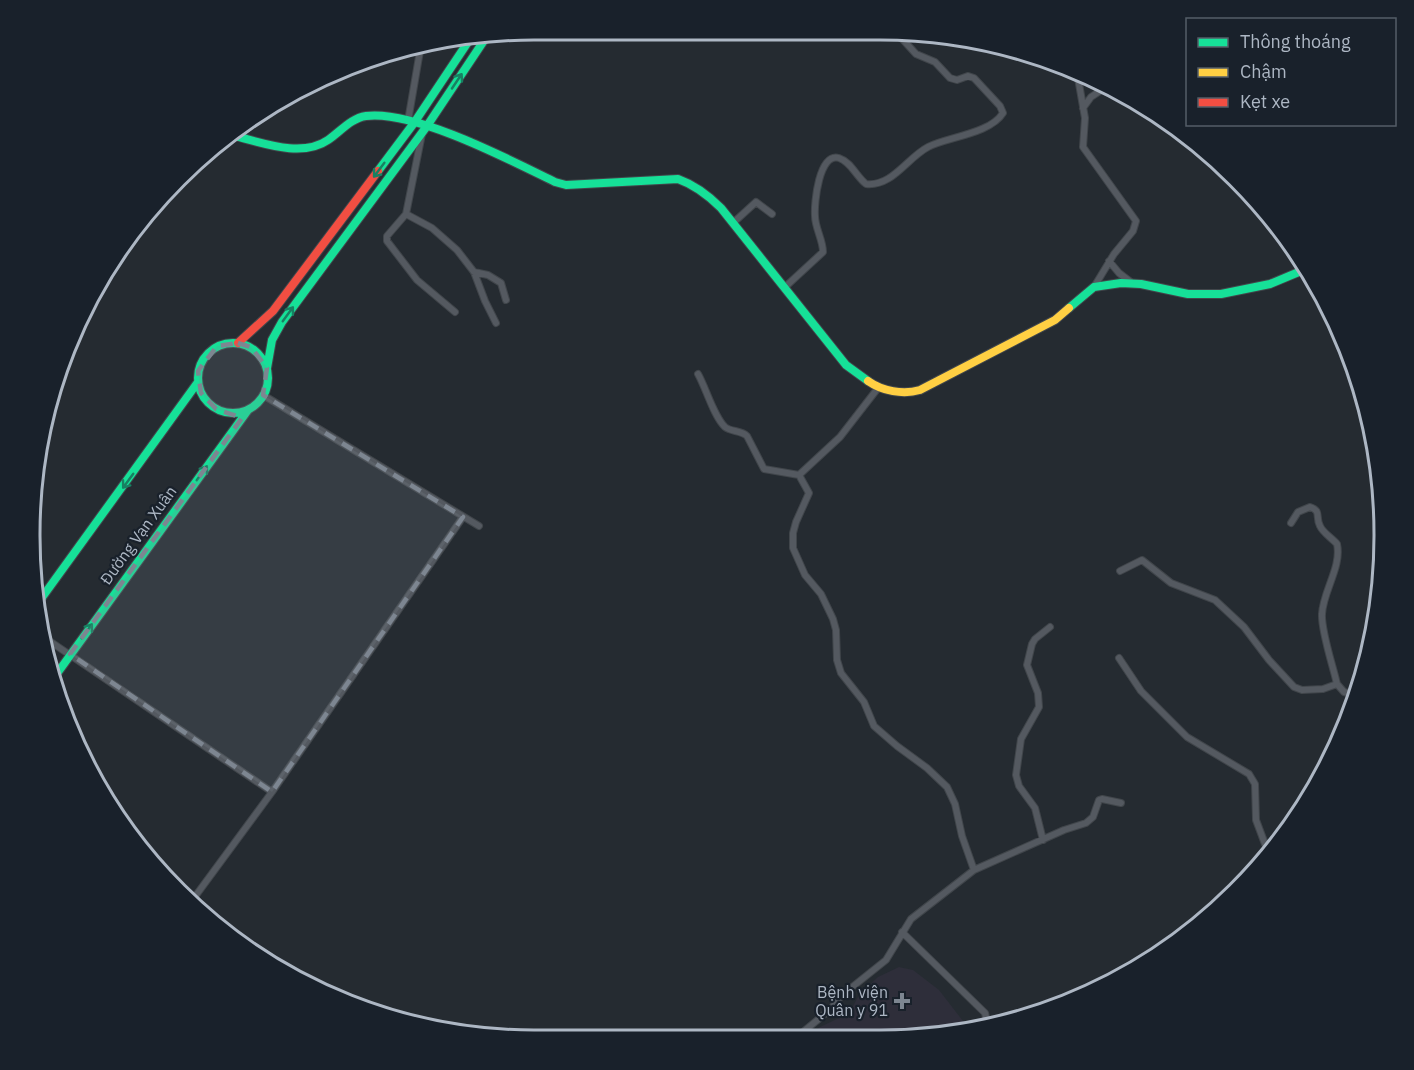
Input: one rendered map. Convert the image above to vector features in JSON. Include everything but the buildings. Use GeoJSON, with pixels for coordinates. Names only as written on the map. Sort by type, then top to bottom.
{"type":"FeatureCollection","features":[{"type":"Feature","properties":{"kind":"street"},"geometry":{"type":"LineString","coordinates":[[784,288],[823,252],[816,223],[815,204],[821,172],[830,159],[836,157],[841,159],[848,163],[866,183],[877,183],[897,173],[927,147],[965,136],[997,120],[1003,113],[1000,106],[974,78],[968,76],[957,80],[950,78],[935,62],[916,54],[905,42]]}},
{"type":"Feature","properties":{"kind":"street"},"geometry":{"type":"LineString","coordinates":[[267,368],[261,356],[250,347],[238,343],[217,346],[208,353],[198,371],[201,393],[216,409],[226,412],[237,413],[257,404],[264,395],[268,382],[267,368],[272,340],[282,322],[424,130],[482,44]]}},
{"type":"Feature","properties":{"kind":"street"},"geometry":{"type":"LineString","coordinates":[[238,343],[273,311],[465,46]]}},
{"type":"Feature","properties":{"kind":"street"},"geometry":{"type":"LineString","coordinates":[[411,122],[420,54]]}},
{"type":"Feature","properties":{"kind":"street"},"geometry":{"type":"LineString","coordinates":[[242,137],[310,149],[353,120],[364,116],[376,116],[411,122],[424,130],[444,132],[555,182],[566,184],[678,179],[685,181],[701,190],[719,205],[846,365],[878,388],[910,393],[920,390],[966,364],[1055,320],[1094,287],[1109,261],[1133,231],[1136,221],[1085,153],[1082,140],[1085,118],[1079,83]]}},
{"type":"Feature","properties":{"kind":"street"},"geometry":{"type":"LineString","coordinates":[[1083,108],[1091,97],[1099,92]]}},
{"type":"Feature","properties":{"kind":"street"},"geometry":{"type":"LineString","coordinates":[[424,130],[406,214],[387,236],[387,241],[417,280],[455,312]]}},
{"type":"Feature","properties":{"kind":"street"},"geometry":{"type":"LineString","coordinates":[[733,223],[756,202],[772,214]]}},
{"type":"Feature","properties":{"kind":"street"},"geometry":{"type":"LineString","coordinates":[[406,214],[438,232],[451,244],[474,272],[496,323]]}},
{"type":"Feature","properties":{"kind":"street"},"geometry":{"type":"LineString","coordinates":[[1109,261],[1132,283]]}},
{"type":"Feature","properties":{"kind":"street"},"geometry":{"type":"LineString","coordinates":[[474,272],[488,275],[501,283],[506,300]]}},
{"type":"Feature","properties":{"kind":"street"},"geometry":{"type":"LineString","coordinates":[[1094,287],[1132,283],[1188,294],[1221,294],[1270,284],[1297,272]]}},
{"type":"Feature","properties":{"kind":"street"},"geometry":{"type":"LineString","coordinates":[[698,374],[723,424],[728,429],[743,432],[747,436],[764,469],[799,476],[809,493],[793,533],[795,553],[805,575],[820,594],[835,625],[837,660],[841,673],[864,702],[874,726],[927,768],[946,788],[955,804],[962,836],[974,870]]}},
{"type":"Feature","properties":{"kind":"street"},"geometry":{"type":"LineString","coordinates":[[44,594],[198,382]]}},
{"type":"Feature","properties":{"kind":"street"},"geometry":{"type":"LineString","coordinates":[[799,476],[840,437],[878,388]]}},
{"type":"Feature","properties":{"kind":"street"},"geometry":{"type":"LineString","coordinates":[[264,395],[478,526]]}},
{"type":"Feature","properties":{"kind":"street","name":"Đường Vạn Xuân"},"geometry":{"type":"LineString","coordinates":[[59,670],[248,410]]}},
{"type":"Feature","properties":{"kind":"street"},"geometry":{"type":"LineString","coordinates":[[1291,523],[1298,512],[1310,507],[1315,509],[1320,526],[1337,544],[1337,556],[1322,614],[1337,684],[1347,693]]}},
{"type":"Feature","properties":{"kind":"street"},"geometry":{"type":"LineString","coordinates":[[196,895],[272,792],[463,517]]}},
{"type":"Feature","properties":{"kind":"street"},"geometry":{"type":"LineString","coordinates":[[1120,571],[1142,560],[1171,582],[1215,600],[1244,627],[1269,660],[1294,687],[1302,690],[1323,689],[1337,684]]}},
{"type":"Feature","properties":{"kind":"street"},"geometry":{"type":"LineString","coordinates":[[1043,840],[1035,808],[1019,786],[1016,775],[1021,739],[1039,707],[1038,693],[1028,665],[1032,644],[1050,627]]}},
{"type":"Feature","properties":{"kind":"street"},"geometry":{"type":"LineString","coordinates":[[53,643],[272,792]]}},
{"type":"Feature","properties":{"kind":"street"},"geometry":{"type":"LineString","coordinates":[[1119,658],[1141,692],[1187,737],[1244,769],[1253,779],[1256,784],[1256,820],[1265,844]]}},
{"type":"Feature","properties":{"kind":"street"},"geometry":{"type":"LineString","coordinates":[[805,1030],[831,1009],[846,991],[877,969],[893,950],[911,919],[974,870],[1090,820],[1100,800],[1121,803]]}},
{"type":"Feature","properties":{"kind":"street"},"geometry":{"type":"LineString","coordinates":[[902,932],[985,1013],[986,1018]]}},
{"type":"Feature","properties":{"kind":"highlighted area"},"geometry":{"type":"Polygon","coordinates":[[[238,343],[251,347],[267,368],[263,395],[463,517],[272,792],[70,654],[242,418],[216,409],[201,393],[198,371],[217,346],[238,343]]]}},
{"type":"Feature","properties":{"kind":"shaded area","name":"Bệnh viện Quân y 91"},"geometry":{"type":"Polygon","coordinates":[[[899,967],[913,970],[939,990],[964,1022],[879,1030],[817,1030],[852,1008],[859,995],[878,977],[899,967]]]}},
{"type":"Feature","properties":{"kind":"traffic: fast"},"geometry":{"type":"LineString","coordinates":[[267,368],[272,340],[282,322],[427,126],[482,44]]}},
{"type":"Feature","properties":{"kind":"traffic: fast"},"geometry":{"type":"LineString","coordinates":[[378,171],[414,123],[466,46]]}},
{"type":"Feature","properties":{"kind":"traffic: fast"},"geometry":{"type":"LineString","coordinates":[[241,138],[282,147],[306,148],[328,140],[361,117],[386,116],[435,128],[462,138],[566,185],[678,179],[701,191],[721,208],[846,365],[868,381]]}},
{"type":"Feature","properties":{"kind":"traffic: fast"},"geometry":{"type":"LineString","coordinates":[[1069,308],[1094,287],[1121,283],[1141,284],[1188,294],[1221,294],[1270,284],[1298,273]]}},
{"type":"Feature","properties":{"kind":"traffic: fast"},"geometry":{"type":"LineString","coordinates":[[233,343],[246,346],[258,353],[265,365],[268,378],[265,391],[258,403],[246,410],[233,413],[220,410],[208,403],[201,391],[198,378],[201,365],[208,353],[220,346],[233,343]]}},
{"type":"Feature","properties":{"kind":"traffic: fast"},"geometry":{"type":"LineString","coordinates":[[44,594],[198,382]]}},
{"type":"Feature","properties":{"kind":"traffic: fast"},"geometry":{"type":"LineString","coordinates":[[59,670],[248,410]]}},
{"type":"Feature","properties":{"kind":"traffic: slow"},"geometry":{"type":"LineString","coordinates":[[868,381],[893,391],[920,390],[1055,320],[1069,308]]}},
{"type":"Feature","properties":{"kind":"traffic: jam"},"geometry":{"type":"LineString","coordinates":[[238,343],[273,311],[378,171]]}},
{"type":"Feature","properties":{"kind":"place","name":"Bệnh viện Quân y 91"},"geometry":{"type":"Point","coordinates":[902,1001]}}]}
